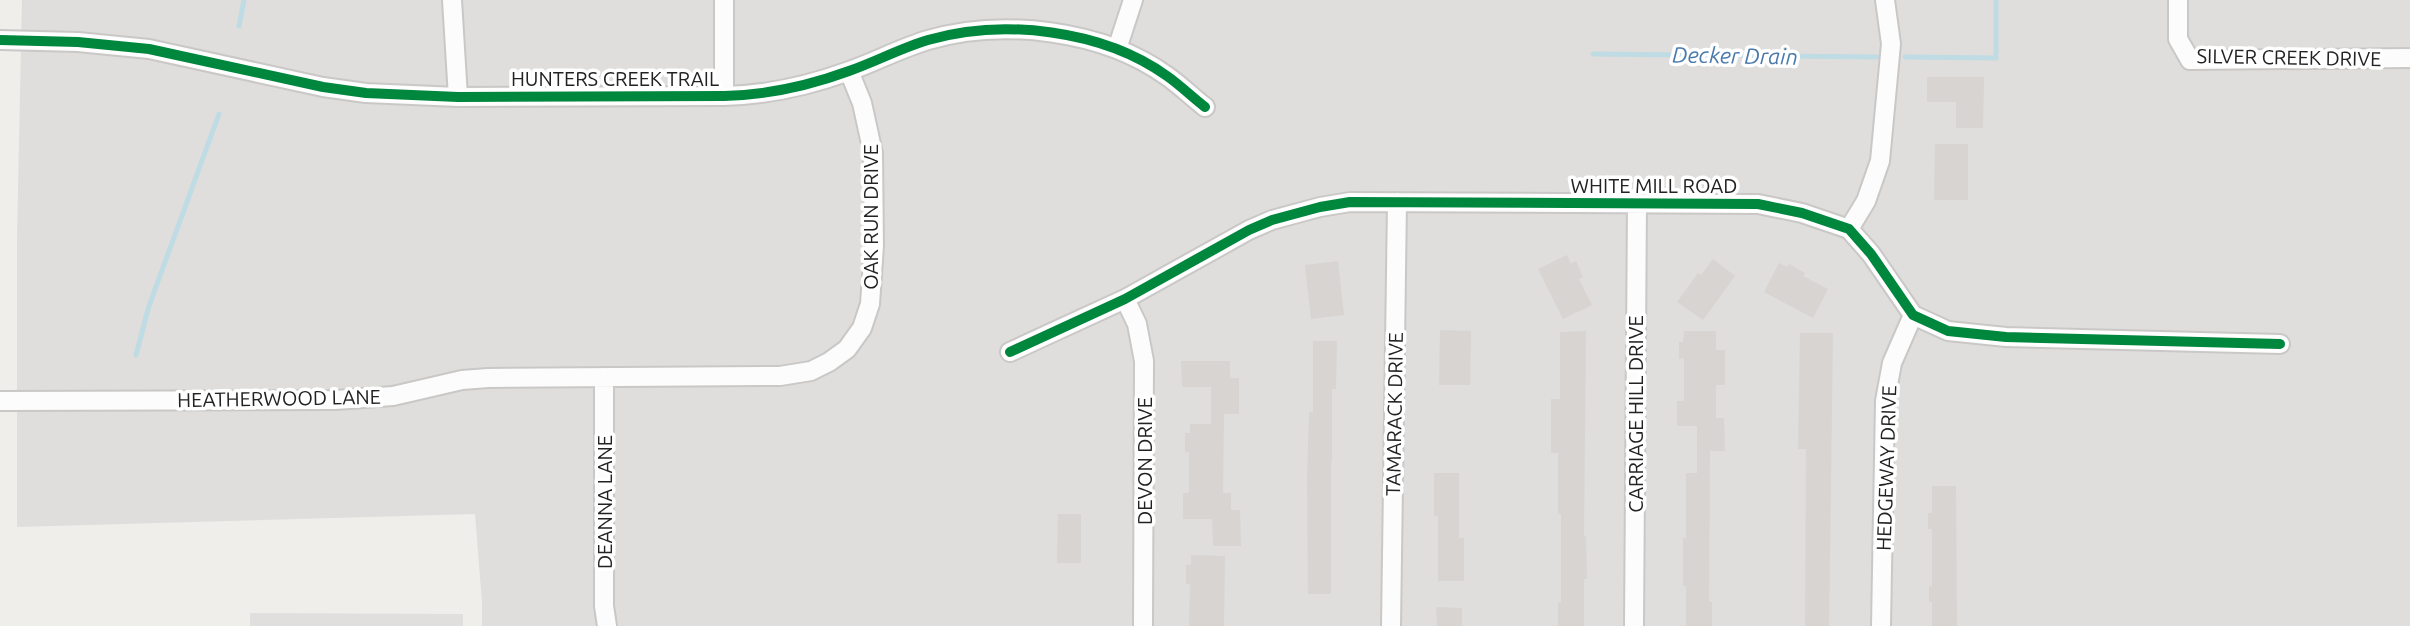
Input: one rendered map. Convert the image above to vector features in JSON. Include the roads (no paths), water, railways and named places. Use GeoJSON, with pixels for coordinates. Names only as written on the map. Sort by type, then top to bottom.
{"type":"FeatureCollection","features":[{"type":"Feature","properties":{"kind":"street"},"geometry":{"type":"LineString","coordinates":[[452,0],[458,97]]}},
{"type":"Feature","properties":{"kind":"street"},"geometry":{"type":"LineString","coordinates":[[724,0],[724,96]]}},
{"type":"Feature","properties":{"kind":"street"},"geometry":{"type":"LineString","coordinates":[[1117,49],[1133,0]]}},
{"type":"Feature","properties":{"kind":"street"},"geometry":{"type":"LineString","coordinates":[[1885,0],[1891,44],[1880,161],[1866,201],[1849,229],[1871,254],[1913,315],[1948,331],[1992,336],[2280,344]]}},
{"type":"Feature","properties":{"kind":"street","name":"SILVER CREEK DRIVE"},"geometry":{"type":"LineString","coordinates":[[2178,0],[2178,39],[2190,60],[2410,58]]}},
{"type":"Feature","properties":{"kind":"street","name":"HUNTERS CREEK TRAIL"},"geometry":{"type":"LineString","coordinates":[[0,40],[78,42],[149,49],[323,87],[366,93],[458,97],[724,96],[778,92],[849,71],[927,40],[982,30],[1034,30],[1117,49],[1166,75],[1205,107]]}},
{"type":"Feature","properties":{"kind":"street","name":"OAK RUN DRIVE"},"geometry":{"type":"LineString","coordinates":[[747,376],[801,373],[829,362],[847,349],[865,320],[873,273],[873,153],[862,103],[849,71]]}},
{"type":"Feature","properties":{"kind":"street","name":"WHITE MILL ROAD"},"geometry":{"type":"LineString","coordinates":[[1010,352],[1125,299],[1228,240],[1272,220],[1350,202],[1758,204],[1802,213],[1849,229]]}},
{"type":"Feature","properties":{"kind":"street","name":"TAMARACK DRIVE"},"geometry":{"type":"LineString","coordinates":[[1391,626],[1397,202]]}},
{"type":"Feature","properties":{"kind":"street","name":"CARRIAGE HILL DRIVE"},"geometry":{"type":"LineString","coordinates":[[1634,626],[1637,202]]}},
{"type":"Feature","properties":{"kind":"street","name":"DEVON DRIVE"},"geometry":{"type":"LineString","coordinates":[[1125,299],[1137,324],[1144,361],[1143,626]]}},
{"type":"Feature","properties":{"kind":"street","name":"HEDGEWAY DRIVE"},"geometry":{"type":"LineString","coordinates":[[1881,626],[1885,401],[1892,363],[1913,315]]}},
{"type":"Feature","properties":{"kind":"street","name":"HEATHERWOOD LANE"},"geometry":{"type":"LineString","coordinates":[[0,401],[335,400],[393,396],[462,380],[747,376]]}},
{"type":"Feature","properties":{"kind":"street","name":"DEANNA LANE"},"geometry":{"type":"LineString","coordinates":[[604,377],[604,591],[607,626]]}},
{"type":"Feature","properties":{"kind":"waterway"},"geometry":{"type":"LineString","coordinates":[[239,26],[244,0]]}},
{"type":"Feature","properties":{"kind":"waterway","name":"Decker Drain"},"geometry":{"type":"LineString","coordinates":[[1905,57],[1996,58],[1996,0]]}},
{"type":"Feature","properties":{"kind":"waterway","name":"Decker Drain"},"geometry":{"type":"LineString","coordinates":[[1593,54],[1877,57]]}},
{"type":"Feature","properties":{"kind":"waterway"},"geometry":{"type":"LineString","coordinates":[[136,355],[149,306],[219,114]]}}]}
